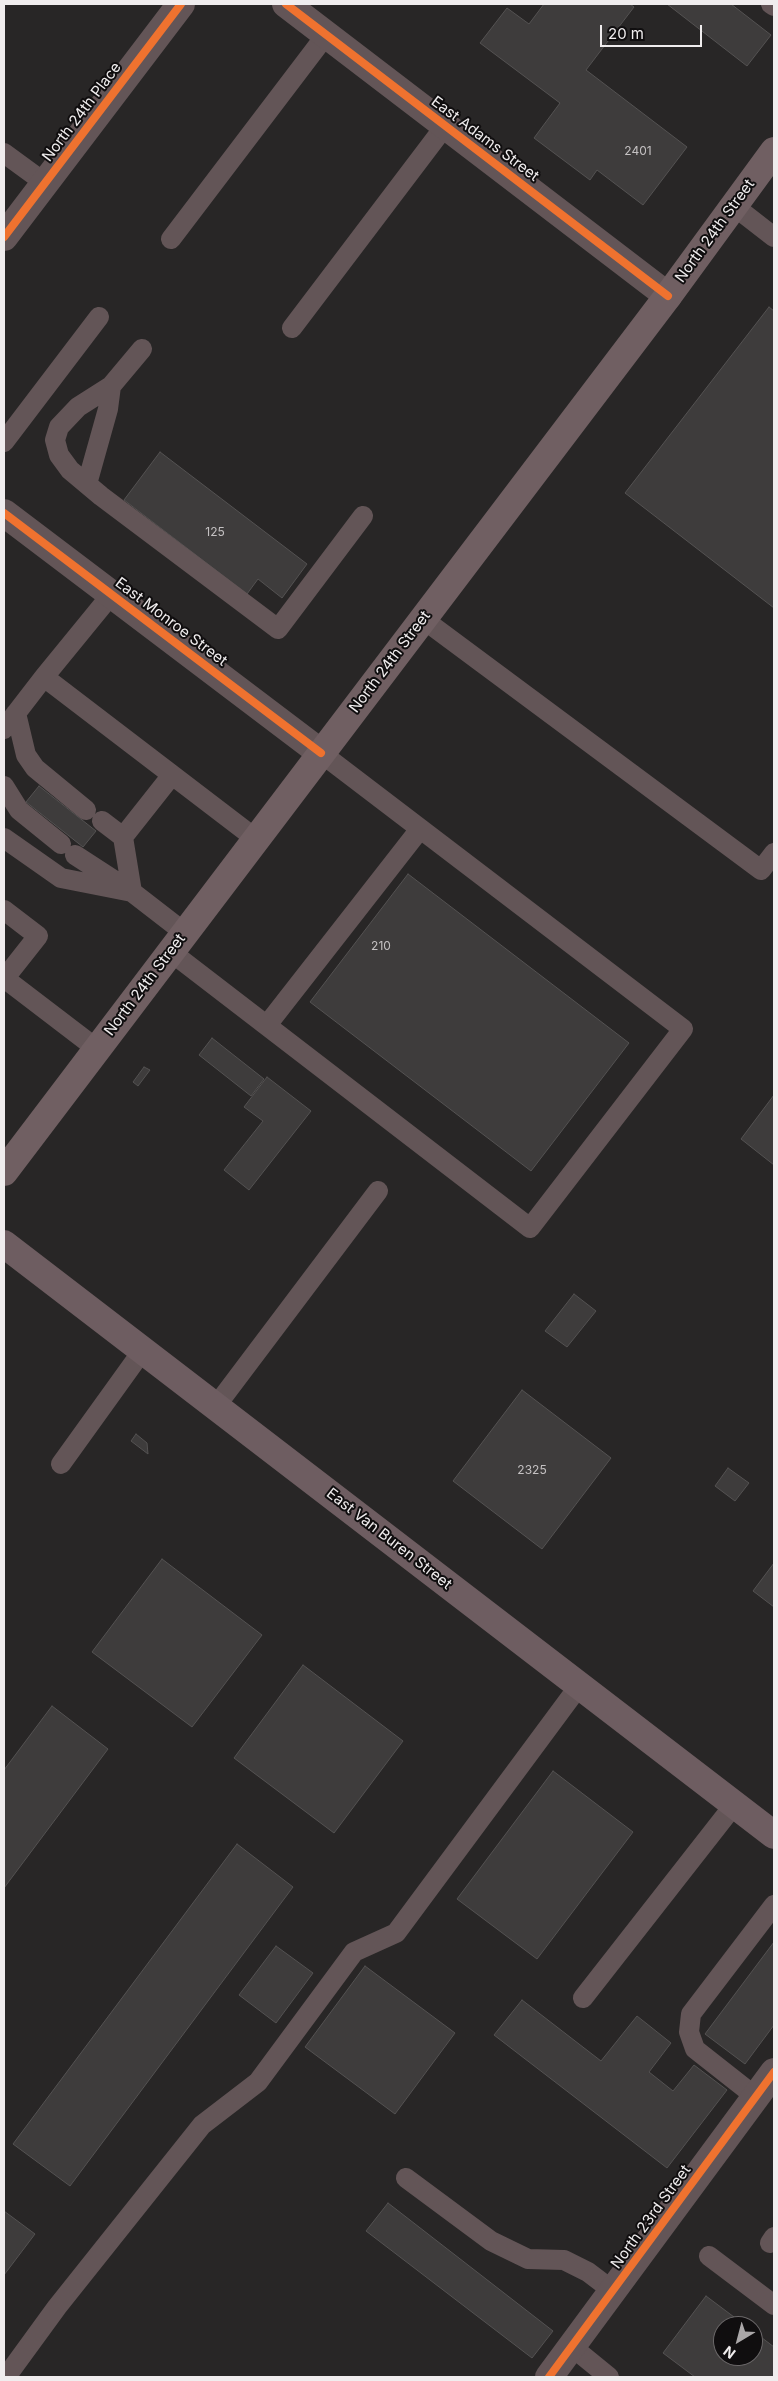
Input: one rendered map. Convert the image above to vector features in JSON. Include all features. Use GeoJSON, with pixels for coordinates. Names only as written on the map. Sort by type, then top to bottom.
{"type":"FeatureCollection","features":[{"type":"Feature","properties":{"kind":"main road","name":"North 24th Street"},"geometry":{"type":"LineString","coordinates":[[4,1172],[668,296],[774,151]]}},
{"type":"Feature","properties":{"kind":"main road","name":"East Van Buren Street"},"geometry":{"type":"LineString","coordinates":[[4,1244],[774,1835]]}},
{"type":"Feature","properties":{"kind":"street","name":"North 24th Place"},"geometry":{"type":"LineString","coordinates":[[4,237],[181,4]]}},
{"type":"Feature","properties":{"kind":"street","name":"East Adams Street"},"geometry":{"type":"LineString","coordinates":[[286,4],[668,296]]}},
{"type":"Feature","properties":{"kind":"street","name":"East Monroe Street"},"geometry":{"type":"LineString","coordinates":[[4,513],[321,754]]}},
{"type":"Feature","properties":{"kind":"street","name":"North 23rd Street"},"geometry":{"type":"LineString","coordinates":[[549,2377],[774,2072]]}},
{"type":"Feature","properties":{"kind":"lane"},"geometry":{"type":"LineString","coordinates":[[171,239],[326,35]]}},
{"type":"Feature","properties":{"kind":"lane"},"geometry":{"type":"LineString","coordinates":[[292,328],[445,126]]}},
{"type":"Feature","properties":{"kind":"lane"},"geometry":{"type":"LineString","coordinates":[[4,152],[45,183]]}},
{"type":"Feature","properties":{"kind":"lane"},"geometry":{"type":"LineString","coordinates":[[734,206],[774,237]]}},
{"type":"Feature","properties":{"kind":"lane"},"geometry":{"type":"LineString","coordinates":[[4,442],[99,316]]}},
{"type":"Feature","properties":{"kind":"lane"},"geometry":{"type":"LineString","coordinates":[[142,349],[111,386],[78,407],[59,427],[55,440],[58,455],[65,465],[87,484],[278,628],[363,516]]}},
{"type":"Feature","properties":{"kind":"lane"},"geometry":{"type":"LineString","coordinates":[[87,484],[108,409],[111,386]]}},
{"type":"Feature","properties":{"kind":"lane"},"geometry":{"type":"LineString","coordinates":[[111,594],[10,721],[26,755],[35,768],[123,837],[132,892]]}},
{"type":"Feature","properties":{"kind":"lane"},"geometry":{"type":"LineString","coordinates":[[423,619],[761,870],[774,853]]}},
{"type":"Feature","properties":{"kind":"lane"},"geometry":{"type":"LineString","coordinates":[[44,677],[256,839]]}},
{"type":"Feature","properties":{"kind":"lane"},"geometry":{"type":"LineString","coordinates":[[4,786],[19,810],[68,850],[132,892],[178,942],[267,1025],[530,1228],[682,1030],[321,754]]}},
{"type":"Feature","properties":{"kind":"lane"},"geometry":{"type":"LineString","coordinates":[[123,837],[172,774]]}},
{"type":"Feature","properties":{"kind":"lane"},"geometry":{"type":"LineString","coordinates":[[267,1025],[420,829]]}},
{"type":"Feature","properties":{"kind":"lane"},"geometry":{"type":"LineString","coordinates":[[4,838],[61,878],[132,892]]}},
{"type":"Feature","properties":{"kind":"lane"},"geometry":{"type":"LineString","coordinates":[[4,910],[38,936],[4,978],[97,1050]]}},
{"type":"Feature","properties":{"kind":"lane"},"geometry":{"type":"LineString","coordinates":[[216,1406],[378,1191]]}},
{"type":"Feature","properties":{"kind":"lane"},"geometry":{"type":"LineString","coordinates":[[61,1464],[143,1350]]}},
{"type":"Feature","properties":{"kind":"lane"},"geometry":{"type":"LineString","coordinates":[[6,2377],[57,2307],[202,2126],[258,2082],[354,1952],[396,1933],[580,1686]]}},
{"type":"Feature","properties":{"kind":"lane"},"geometry":{"type":"LineString","coordinates":[[583,1998],[734,1805]]}},
{"type":"Feature","properties":{"kind":"lane"},"geometry":{"type":"LineString","coordinates":[[756,2097],[695,2049],[689,2032],[691,2014],[774,1905]]}},
{"type":"Feature","properties":{"kind":"lane"},"geometry":{"type":"LineString","coordinates":[[406,2178],[490,2242],[516,2255],[528,2258],[564,2260],[588,2272],[613,2291]]}},
{"type":"Feature","properties":{"kind":"lane"},"geometry":{"type":"LineString","coordinates":[[709,2256],[774,2305]]}},
{"type":"Feature","properties":{"kind":"lane"},"geometry":{"type":"LineString","coordinates":[[572,2346],[609,2377]]}},
{"type":"Feature","properties":{"kind":"building"},"geometry":{"type":"Polygon","coordinates":[[[544,4],[630,4],[634,7],[586,70],[687,147],[643,205],[597,170],[590,180],[534,138],[560,103],[480,43],[507,8],[529,24],[544,4]]]}},
{"type":"Feature","properties":{"kind":"building"},"geometry":{"type":"Polygon","coordinates":[[[667,4],[731,4],[771,35],[747,66],[667,4]]]}},
{"type":"Feature","properties":{"kind":"building"},"geometry":{"type":"Polygon","coordinates":[[[769,307],[774,311],[774,608],[625,493],[769,307]]]}},
{"type":"Feature","properties":{"kind":"building"},"geometry":{"type":"Polygon","coordinates":[[[160,452],[307,564],[282,598],[258,579],[247,594],[124,500],[160,452]]]}},
{"type":"Feature","properties":{"kind":"building"},"geometry":{"type":"Polygon","coordinates":[[[39,786],[96,831],[83,847],[26,802],[39,786]]]}},
{"type":"Feature","properties":{"kind":"building"},"geometry":{"type":"Polygon","coordinates":[[[408,874],[629,1043],[531,1171],[310,1002],[408,874]]]}},
{"type":"Feature","properties":{"kind":"building"},"geometry":{"type":"Polygon","coordinates":[[[212,1038],[264,1079],[251,1096],[199,1055],[212,1038]]]}},
{"type":"Feature","properties":{"kind":"building"},"geometry":{"type":"Polygon","coordinates":[[[144,1067],[150,1070],[138,1086],[133,1082],[144,1067]]]}},
{"type":"Feature","properties":{"kind":"building"},"geometry":{"type":"Polygon","coordinates":[[[267,1077],[311,1111],[249,1190],[224,1170],[263,1121],[244,1107],[267,1077]]]}},
{"type":"Feature","properties":{"kind":"building"},"geometry":{"type":"Polygon","coordinates":[[[774,1095],[774,1165],[741,1139],[774,1095]]]}},
{"type":"Feature","properties":{"kind":"building"},"geometry":{"type":"Polygon","coordinates":[[[574,1294],[596,1311],[567,1347],[545,1331],[574,1294]]]}},
{"type":"Feature","properties":{"kind":"building"},"geometry":{"type":"Polygon","coordinates":[[[522,1390],[611,1458],[542,1549],[453,1481],[522,1390]]]}},
{"type":"Feature","properties":{"kind":"building"},"geometry":{"type":"Polygon","coordinates":[[[136,1434],[147,1443],[148,1454],[131,1441],[136,1434]]]}},
{"type":"Feature","properties":{"kind":"building"},"geometry":{"type":"Polygon","coordinates":[[[728,1468],[749,1483],[735,1501],[715,1486],[728,1468]]]}},
{"type":"Feature","properties":{"kind":"building"},"geometry":{"type":"Polygon","coordinates":[[[162,1559],[262,1635],[192,1727],[92,1652],[162,1559]]]}},
{"type":"Feature","properties":{"kind":"building"},"geometry":{"type":"Polygon","coordinates":[[[774,1563],[774,1607],[753,1591],[774,1563]]]}},
{"type":"Feature","properties":{"kind":"building"},"geometry":{"type":"Polygon","coordinates":[[[303,1665],[403,1741],[334,1833],[234,1758],[303,1665]]]}},
{"type":"Feature","properties":{"kind":"building"},"geometry":{"type":"Polygon","coordinates":[[[52,1706],[108,1749],[4,1888],[4,1770],[52,1706]]]}},
{"type":"Feature","properties":{"kind":"building"},"geometry":{"type":"Polygon","coordinates":[[[553,1771],[633,1832],[537,1959],[457,1899],[553,1771]]]}},
{"type":"Feature","properties":{"kind":"building"},"geometry":{"type":"Polygon","coordinates":[[[237,1844],[293,1887],[70,2186],[13,2144],[237,1844]]]}},
{"type":"Feature","properties":{"kind":"building"},"geometry":{"type":"Polygon","coordinates":[[[774,1942],[774,2025],[745,2064],[705,2034],[774,1942]]]}},
{"type":"Feature","properties":{"kind":"building"},"geometry":{"type":"Polygon","coordinates":[[[276,1946],[313,1973],[276,2023],[239,1995],[276,1946]]]}},
{"type":"Feature","properties":{"kind":"building"},"geometry":{"type":"Polygon","coordinates":[[[365,1966],[455,2033],[395,2114],[305,2047],[365,1966]]]}},
{"type":"Feature","properties":{"kind":"building"},"geometry":{"type":"Polygon","coordinates":[[[522,2000],[601,2061],[637,2016],[671,2043],[649,2072],[673,2091],[694,2065],[727,2090],[667,2168],[494,2035],[522,2000]]]}},
{"type":"Feature","properties":{"kind":"building"},"geometry":{"type":"Polygon","coordinates":[[[388,2203],[553,2331],[532,2358],[366,2231],[388,2203]]]}},
{"type":"Feature","properties":{"kind":"building"},"geometry":{"type":"Polygon","coordinates":[[[4,2211],[35,2234],[4,2275],[4,2211]]]}},
{"type":"Feature","properties":{"kind":"building"},"geometry":{"type":"Polygon","coordinates":[[[706,2296],[733,2316],[713,2316],[713,2366],[763,2366],[763,2339],[774,2347],[774,2377],[695,2377],[663,2353],[706,2296]]]}},
{"type":"Feature","properties":{"kind":"cycle path"},"geometry":{"type":"LineString","coordinates":[[4,237],[181,4]]}},
{"type":"Feature","properties":{"kind":"cycle path"},"geometry":{"type":"LineString","coordinates":[[286,4],[668,296]]}},
{"type":"Feature","properties":{"kind":"cycle path"},"geometry":{"type":"LineString","coordinates":[[4,513],[321,753]]}},
{"type":"Feature","properties":{"kind":"cycle path"},"geometry":{"type":"LineString","coordinates":[[549,2377],[774,2072]]}}]}
